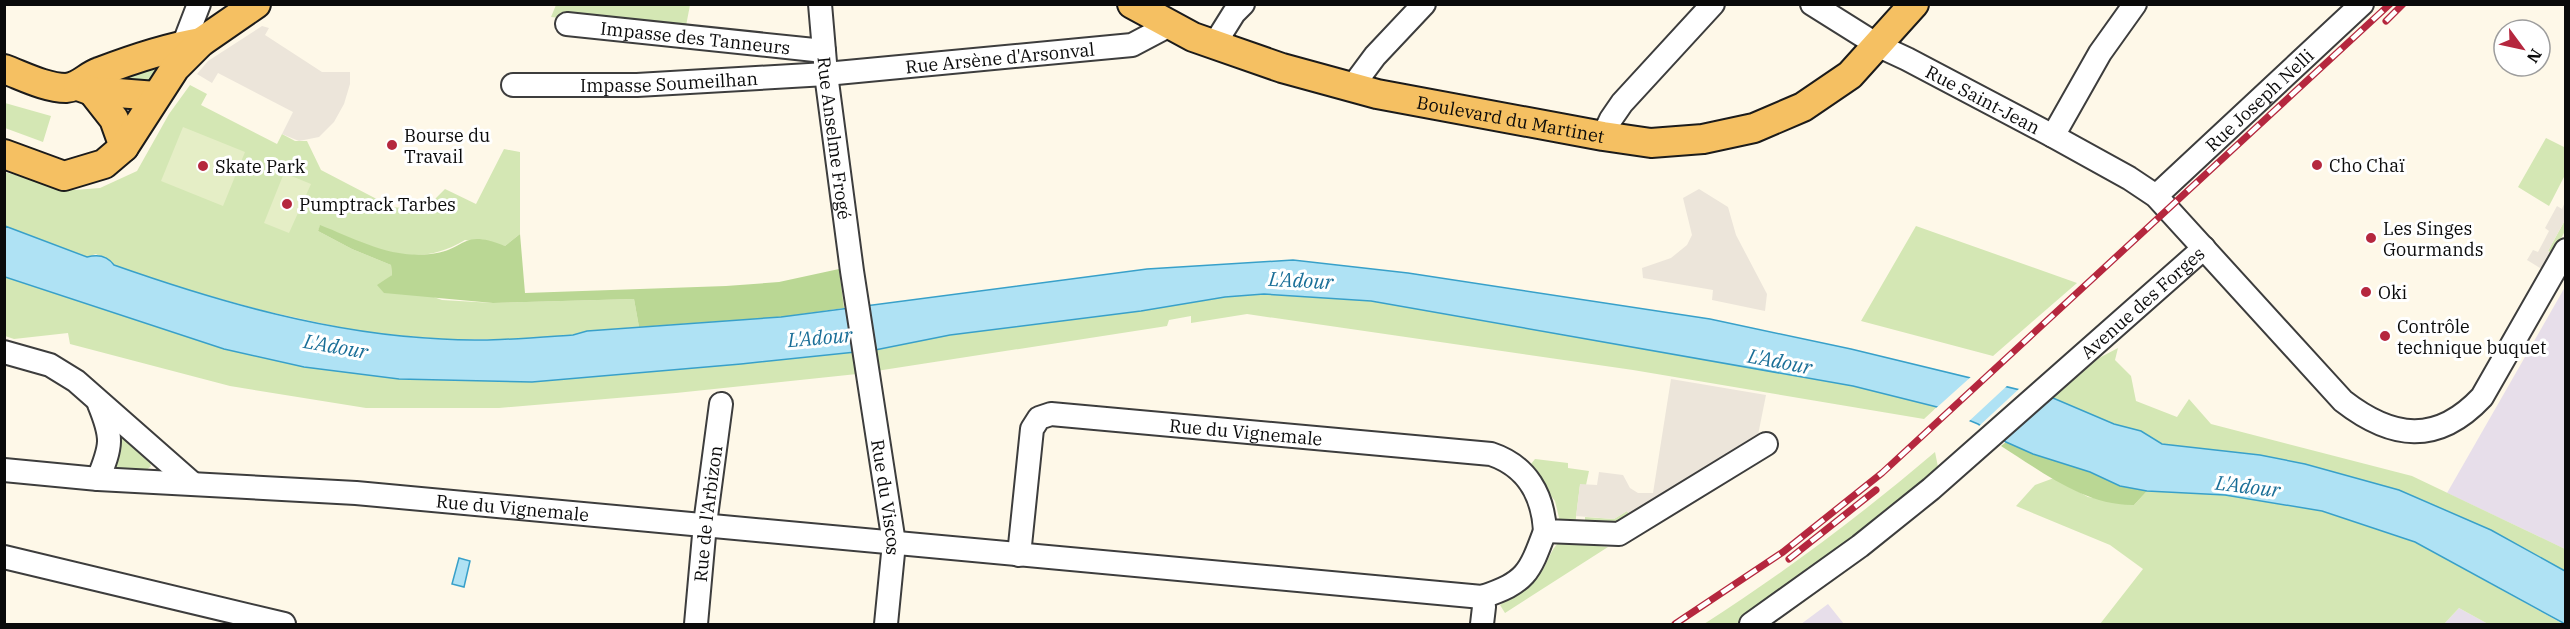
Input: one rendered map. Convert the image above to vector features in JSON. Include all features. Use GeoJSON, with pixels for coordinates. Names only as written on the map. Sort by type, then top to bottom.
{"type":"FeatureCollection","features":[{"type":"Feature","properties":{"kind":"main road","name":"Boulevard du Martinet"},"geometry":{"type":"LineString","coordinates":[[1132,4],[1168,26],[1214,45],[1282,68],[1352,87],[1604,136],[1652,143],[1679,142],[1754,128],[1803,107],[1850,75],[1879,46],[1914,4]]}},
{"type":"Feature","properties":{"kind":"main road"},"geometry":{"type":"LineString","coordinates":[[4,154],[64,176],[104,164],[124,147],[187,51],[247,6]]}},
{"type":"Feature","properties":{"kind":"main road"},"geometry":{"type":"LineString","coordinates":[[85,88],[95,73],[164,48],[187,51]]}},
{"type":"Feature","properties":{"kind":"main road"},"geometry":{"type":"LineString","coordinates":[[4,69],[56,87],[156,96]]}},
{"type":"Feature","properties":{"kind":"main road"},"geometry":{"type":"LineString","coordinates":[[85,88],[114,119],[124,147]]}},
{"type":"Feature","properties":{"kind":"main road"},"geometry":{"type":"LineString","coordinates":[[4,135],[69,158],[83,171]]}},
{"type":"Feature","properties":{"kind":"street"},"geometry":{"type":"LineString","coordinates":[[187,51],[200,4]]}},
{"type":"Feature","properties":{"kind":"street","name":"Rue Anselme Frogé"},"geometry":{"type":"LineString","coordinates":[[820,4],[826,74],[852,271],[868,371]]}},
{"type":"Feature","properties":{"kind":"street"},"geometry":{"type":"LineString","coordinates":[[1214,45],[1234,13],[1243,4]]}},
{"type":"Feature","properties":{"kind":"street"},"geometry":{"type":"LineString","coordinates":[[1352,87],[1375,56],[1424,4]]}},
{"type":"Feature","properties":{"kind":"street"},"geometry":{"type":"LineString","coordinates":[[1604,136],[1611,118],[1622,103],[1713,4]]}},
{"type":"Feature","properties":{"kind":"street","name":"Rue Saint-Jean"},"geometry":{"type":"LineString","coordinates":[[1812,4],[1879,46],[1907,58],[2053,136],[2156,196],[2204,248]]}},
{"type":"Feature","properties":{"kind":"street"},"geometry":{"type":"LineString","coordinates":[[2053,136],[2100,53],[2135,4]]}},
{"type":"Feature","properties":{"kind":"street","name":"Rue Joseph Nelli"},"geometry":{"type":"LineString","coordinates":[[2156,196],[2362,4]]}},
{"type":"Feature","properties":{"kind":"street","name":"Impasse des Tanneurs"},"geometry":{"type":"LineString","coordinates":[[567,24],[825,51]]}},
{"type":"Feature","properties":{"kind":"street","name":"Rue Arsène d'Arsonval"},"geometry":{"type":"LineString","coordinates":[[826,74],[1132,45],[1168,26]]}},
{"type":"Feature","properties":{"kind":"street","name":"Impasse Soumeilhan"},"geometry":{"type":"LineString","coordinates":[[513,85],[637,86],[826,74]]}},
{"type":"Feature","properties":{"kind":"street","name":"Avenue des Forges"},"geometry":{"type":"LineString","coordinates":[[1751,624],[1860,546],[1931,489],[2204,248],[2343,401],[2375,423],[2391,430],[2408,431],[2429,429],[2450,423],[2469,411],[2482,397],[2565,250]]}},
{"type":"Feature","properties":{"kind":"street"},"geometry":{"type":"LineString","coordinates":[[4,352],[50,365],[76,381],[192,483]]}},
{"type":"Feature","properties":{"kind":"street","name":"Rue du Viscos"},"geometry":{"type":"LineString","coordinates":[[868,371],[894,543],[886,624]]}},
{"type":"Feature","properties":{"kind":"street"},"geometry":{"type":"LineString","coordinates":[[98,479],[110,448],[108,426],[99,402]]}},
{"type":"Feature","properties":{"kind":"street","name":"Rue de l'Arbizon"},"geometry":{"type":"LineString","coordinates":[[696,624],[705,524],[722,404]]}},
{"type":"Feature","properties":{"kind":"street","name":"Rue du Vignemale"},"geometry":{"type":"LineString","coordinates":[[4,470],[98,479],[356,493],[705,524],[1019,555],[1482,597],[1502,590],[1522,579],[1531,567],[1545,531],[1539,497],[1528,480],[1508,460],[1491,454],[1051,414],[1039,418],[1032,429],[1019,555]]}},
{"type":"Feature","properties":{"kind":"street"},"geometry":{"type":"LineString","coordinates":[[1545,531],[1619,534],[1766,444]]}},
{"type":"Feature","properties":{"kind":"street"},"geometry":{"type":"LineString","coordinates":[[4,557],[284,624]]}},
{"type":"Feature","properties":{"kind":"street"},"geometry":{"type":"LineString","coordinates":[[1482,597],[1484,607],[1482,624]]}},
{"type":"Feature","properties":{"kind":"shaded area"},"geometry":{"type":"Polygon","coordinates":[[[262,26],[269,28],[265,35],[322,72],[350,72],[350,84],[344,104],[334,122],[319,137],[299,141],[282,134],[293,112],[218,73],[212,83],[197,74],[208,61],[262,26]]]}},
{"type":"Feature","properties":{"kind":"shaded area"},"geometry":{"type":"Polygon","coordinates":[[[1699,189],[1728,207],[1736,235],[1767,294],[1765,311],[1712,300],[1713,290],[1643,278],[1642,268],[1671,258],[1687,245],[1692,235],[1683,198],[1699,189]]]}},
{"type":"Feature","properties":{"kind":"shaded area"},"geometry":{"type":"Polygon","coordinates":[[[2565,202],[2565,220],[2548,251],[2553,254],[2540,268],[2527,260],[2533,250],[2538,252],[2549,231],[2545,228],[2557,206],[2562,209],[2565,202]]]}},
{"type":"Feature","properties":{"kind":"shaded area"},"geometry":{"type":"Polygon","coordinates":[[[2565,287],[2565,549],[2447,493],[2565,287]]]}},
{"type":"Feature","properties":{"kind":"shaded area"},"geometry":{"type":"Polygon","coordinates":[[[1671,379],[1766,395],[1757,440],[1632,519],[1627,511],[1614,519],[1576,516],[1580,484],[1597,485],[1599,472],[1623,475],[1630,488],[1638,493],[1653,493],[1671,379]]]}},
{"type":"Feature","properties":{"kind":"shaded area"},"geometry":{"type":"Polygon","coordinates":[[[1828,604],[1844,624],[1801,624],[1828,604]]]}},
{"type":"Feature","properties":{"kind":"shaded area"},"geometry":{"type":"Polygon","coordinates":[[[2459,608],[2488,624],[2444,624],[2459,608]]]}},
{"type":"Feature","properties":{"kind":"green space"},"geometry":{"type":"Polygon","coordinates":[[[556,5],[690,5],[685,31],[551,17],[556,5]]]}},
{"type":"Feature","properties":{"kind":"green space"},"geometry":{"type":"Polygon","coordinates":[[[163,53],[146,88],[102,81],[163,53]]]}},
{"type":"Feature","properties":{"kind":"green space"},"geometry":{"type":"Polygon","coordinates":[[[190,85],[207,94],[201,105],[277,144],[282,134],[295,141],[307,141],[321,170],[392,207],[414,209],[434,200],[445,189],[476,204],[504,149],[520,152],[520,234],[505,246],[465,240],[446,249],[427,254],[409,255],[374,248],[320,226],[318,231],[352,249],[391,265],[392,275],[386,280],[442,300],[493,303],[634,299],[639,327],[514,339],[442,339],[362,332],[265,311],[173,286],[114,265],[96,254],[87,257],[5,226],[4,172],[74,190],[100,188],[137,171],[169,114],[190,85]]]}},
{"type":"Feature","properties":{"kind":"green space"},"geometry":{"type":"Polygon","coordinates":[[[5,103],[51,116],[43,142],[5,128],[5,103]]]}},
{"type":"Feature","properties":{"kind":"green space","name":"Skate Park"},"geometry":{"type":"Polygon","coordinates":[[[183,127],[245,152],[223,206],[161,181],[183,127]]]}},
{"type":"Feature","properties":{"kind":"green space"},"geometry":{"type":"Polygon","coordinates":[[[2546,138],[2566,148],[2565,175],[2549,206],[2518,187],[2546,138]]]}},
{"type":"Feature","properties":{"kind":"green space","name":"Pumptrack Tarbes"},"geometry":{"type":"Polygon","coordinates":[[[284,173],[311,184],[289,233],[264,223],[284,173]]]}},
{"type":"Feature","properties":{"kind":"green space"},"geometry":{"type":"Polygon","coordinates":[[[2565,220],[2565,231],[2553,254],[2548,251],[2565,220]]]}},
{"type":"Feature","properties":{"kind":"green space"},"geometry":{"type":"Polygon","coordinates":[[[320,225],[374,247],[416,255],[443,252],[465,242],[480,239],[505,246],[520,234],[525,293],[779,282],[839,269],[844,308],[781,317],[639,327],[634,299],[493,303],[384,293],[377,285],[392,275],[391,265],[352,249],[318,231],[320,225]]]}},
{"type":"Feature","properties":{"kind":"green space"},"geometry":{"type":"Polygon","coordinates":[[[1916,226],[2077,283],[1993,356],[1861,321],[1916,226]]]}},
{"type":"Feature","properties":{"kind":"green space"},"geometry":{"type":"Polygon","coordinates":[[[5,277],[224,349],[399,379],[532,382],[741,364],[875,350],[950,335],[1141,311],[1225,297],[1264,294],[1371,301],[1853,386],[1937,407],[1924,419],[1633,370],[1247,314],[1191,323],[1191,316],[1169,320],[1167,326],[857,374],[676,393],[499,408],[366,408],[230,386],[70,344],[68,333],[14,339],[5,336],[5,277]]]}},
{"type":"Feature","properties":{"kind":"green space"},"geometry":{"type":"Polygon","coordinates":[[[2118,348],[2115,360],[2131,376],[2136,401],[2177,417],[2189,399],[2211,424],[2412,476],[2565,549],[2565,571],[2491,530],[2399,490],[2305,464],[2260,455],[2162,444],[2141,431],[2114,424],[2053,398],[2099,358],[2118,348]]]}},
{"type":"Feature","properties":{"kind":"green space"},"geometry":{"type":"Polygon","coordinates":[[[125,436],[149,459],[151,466],[142,474],[119,473],[114,466],[119,437],[125,436]]]}},
{"type":"Feature","properties":{"kind":"green space"},"geometry":{"type":"Polygon","coordinates":[[[2006,442],[2034,454],[2090,472],[2120,486],[2147,491],[2134,505],[2098,500],[2064,485],[2001,446],[2006,442]]]}},
{"type":"Feature","properties":{"kind":"green space"},"geometry":{"type":"Polygon","coordinates":[[[1935,452],[1938,467],[1844,546],[1737,624],[1704,624],[1822,542],[1935,452]]]}},
{"type":"Feature","properties":{"kind":"green space"},"geometry":{"type":"Polygon","coordinates":[[[1535,459],[1568,463],[1568,468],[1589,471],[1586,485],[1580,485],[1575,526],[1561,526],[1555,501],[1531,471],[1531,464],[1535,459]]]}},
{"type":"Feature","properties":{"kind":"green space"},"geometry":{"type":"Polygon","coordinates":[[[2054,478],[2088,497],[2134,505],[2147,491],[2225,495],[2322,511],[2415,542],[2563,624],[2488,624],[2459,608],[2444,624],[2100,624],[2143,569],[2110,545],[2016,506],[2035,485],[2054,478]]]}},
{"type":"Feature","properties":{"kind":"green space"},"geometry":{"type":"Polygon","coordinates":[[[1627,511],[1632,519],[1612,528],[1585,526],[1585,517],[1614,519],[1627,511]]]}},
{"type":"Feature","properties":{"kind":"green space"},"geometry":{"type":"Polygon","coordinates":[[[1559,542],[1608,547],[1505,613],[1500,605],[1528,586],[1538,576],[1559,542]]]}},
{"type":"Feature","properties":{"kind":"water","name":"L'Adour"},"geometry":{"type":"Polygon","coordinates":[[[5,226],[87,257],[102,256],[114,265],[154,279],[275,314],[358,331],[458,340],[573,335],[587,331],[781,317],[1147,269],[1293,260],[1408,273],[1710,319],[1851,349],[2053,398],[2114,424],[2141,431],[2162,444],[2260,455],[2305,464],[2399,490],[2491,530],[2565,571],[2565,624],[2415,542],[2322,511],[2225,495],[2147,491],[2120,486],[2090,472],[2033,454],[2006,442],[1978,424],[1937,407],[1853,386],[1371,301],[1264,294],[1225,297],[1141,311],[950,335],[875,350],[741,364],[532,382],[399,379],[304,367],[224,349],[5,277],[5,226]]]}},
{"type":"Feature","properties":{"kind":"water"},"geometry":{"type":"Polygon","coordinates":[[[459,558],[470,561],[464,587],[452,584],[459,558]]]}},
{"type":"Feature","properties":{"kind":"pier"},"geometry":{"type":"Polygon","coordinates":[[[1973,375],[2009,384],[1967,423],[1934,410],[1973,375]]]}},
{"type":"Feature","properties":{"kind":"pier"},"geometry":{"type":"Polygon","coordinates":[[[2021,387],[2050,394],[1999,441],[1978,427],[2021,387]]]}},
{"type":"Feature","properties":{"kind":"railway"},"geometry":{"type":"LineString","coordinates":[[1675,624],[1783,552],[1882,473],[2390,4]]}},
{"type":"Feature","properties":{"kind":"railway"},"geometry":{"type":"LineString","coordinates":[[2386,21],[2403,4]]}},
{"type":"Feature","properties":{"kind":"railway"},"geometry":{"type":"LineString","coordinates":[[1789,559],[1876,490]]}},
{"type":"Feature","properties":{"kind":"place","name":"Bourse du Travail"},"geometry":{"type":"Point","coordinates":[392,145]}},
{"type":"Feature","properties":{"kind":"place","name":"Cho Chaï"},"geometry":{"type":"Point","coordinates":[2317,165]}},
{"type":"Feature","properties":{"kind":"place","name":"Skate Park"},"geometry":{"type":"Point","coordinates":[203,166]}},
{"type":"Feature","properties":{"kind":"place","name":"Pumptrack Tarbes"},"geometry":{"type":"Point","coordinates":[287,204]}},
{"type":"Feature","properties":{"kind":"place","name":"Les Singes Gourmands"},"geometry":{"type":"Point","coordinates":[2371,238]}},
{"type":"Feature","properties":{"kind":"place","name":"Oki"},"geometry":{"type":"Point","coordinates":[2366,292]}},
{"type":"Feature","properties":{"kind":"place","name":"Contrôle technique buquet"},"geometry":{"type":"Point","coordinates":[2385,336]}}]}
